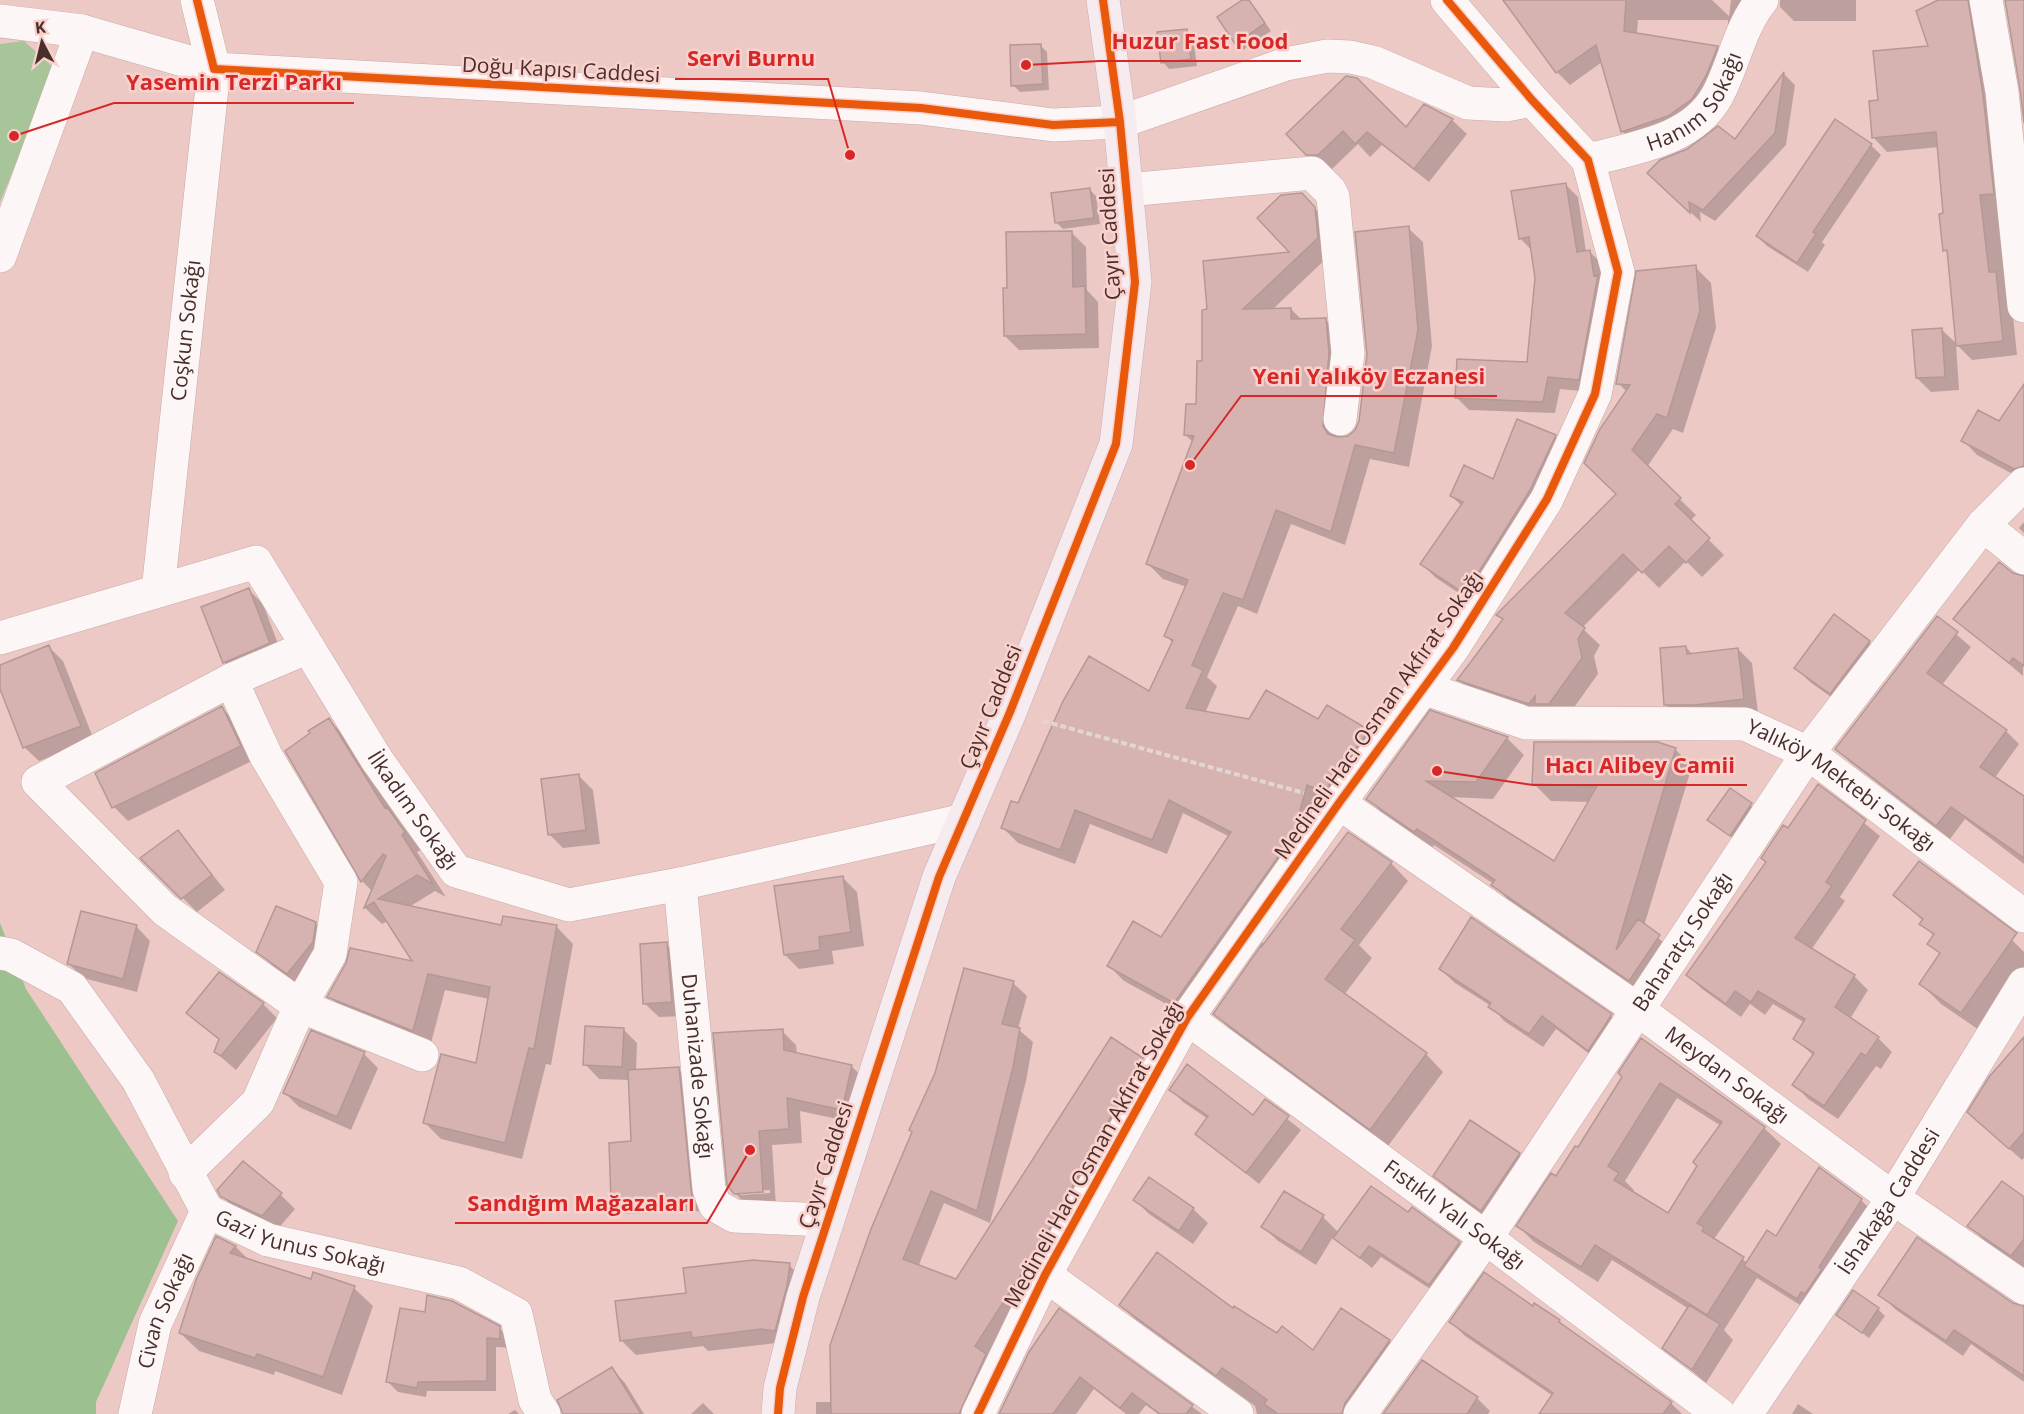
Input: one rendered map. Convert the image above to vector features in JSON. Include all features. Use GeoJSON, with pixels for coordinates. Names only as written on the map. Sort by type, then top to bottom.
{"type":"FeatureCollection","features":[{"type":"Feature","properties":{"kind":"main road","name":"Çayır Caddesi"},"geometry":{"type":"LineString","coordinates":[[778,1414],[780,1388],[803,1297],[939,877],[1010,712],[1116,444],[1135,282],[1120,122],[1103,0]]}},
{"type":"Feature","properties":{"kind":"street"},"geometry":{"type":"LineString","coordinates":[[197,0],[213,69]]}},
{"type":"Feature","properties":{"kind":"street","name":"Medineli Hacı Osman Akfırat Sokağı"},"geometry":{"type":"LineString","coordinates":[[978,1414],[1045,1275],[1187,1018],[1339,803],[1453,648],[1547,499],[1595,394],[1618,272],[1588,159],[1532,100],[1447,0]]}},
{"type":"Feature","properties":{"kind":"street","name":"Hanım Sokağı"},"geometry":{"type":"LineString","coordinates":[[1588,159],[1678,134],[1706,110],[1716,97],[1751,14],[1762,0]]}},
{"type":"Feature","properties":{"kind":"street"},"geometry":{"type":"LineString","coordinates":[[1986,0],[2013,90],[2023,302]]}},
{"type":"Feature","properties":{"kind":"street","name":"Doğu Kapısı Caddesi"},"geometry":{"type":"LineString","coordinates":[[0,21],[82,31],[213,69],[921,108],[1053,125],[1120,122]]}},
{"type":"Feature","properties":{"kind":"street"},"geometry":{"type":"LineString","coordinates":[[0,256],[82,31]]}},
{"type":"Feature","properties":{"kind":"street"},"geometry":{"type":"LineString","coordinates":[[1120,122],[1286,64],[1327,56],[1350,57],[1373,62],[1468,103],[1506,105],[1532,100]]}},
{"type":"Feature","properties":{"kind":"street","name":"Coşkun Sokağı"},"geometry":{"type":"LineString","coordinates":[[158,591],[213,69]]}},
{"type":"Feature","properties":{"kind":"street"},"geometry":{"type":"LineString","coordinates":[[1127,190],[1312,173],[1324,184],[1333,197],[1348,353],[1340,418]]}},
{"type":"Feature","properties":{"kind":"street","name":"Baharatçı Sokağı"},"geometry":{"type":"LineString","coordinates":[[1360,1414],[1486,1238],[1808,753],[1983,525],[2024,484]]}},
{"type":"Feature","properties":{"kind":"street"},"geometry":{"type":"LineString","coordinates":[[1983,525],[2024,558]]}},
{"type":"Feature","properties":{"kind":"street","name":"İlkadım Sokağı"},"geometry":{"type":"LineString","coordinates":[[0,638],[256,562],[377,760],[456,871],[569,905],[680,884],[964,820]]}},
{"type":"Feature","properties":{"kind":"street"},"geometry":{"type":"LineString","coordinates":[[308,647],[231,680],[38,782],[165,910],[300,1006],[422,1055]]}},
{"type":"Feature","properties":{"kind":"street"},"geometry":{"type":"LineString","coordinates":[[185,1173],[258,1102],[300,1006],[330,954],[341,882],[266,756],[231,680]]}},
{"type":"Feature","properties":{"kind":"street","name":"Yalıköy Mektebi Sokağı"},"geometry":{"type":"LineString","coordinates":[[1424,688],[1526,723],[1745,724],[1808,753],[2024,916]]}},
{"type":"Feature","properties":{"kind":"street","name":"Meydan Sokağı"},"geometry":{"type":"LineString","coordinates":[[1339,803],[1637,1009],[1893,1198],[2024,1288]]}},
{"type":"Feature","properties":{"kind":"street","name":"Duhanizade Sokağı"},"geometry":{"type":"LineString","coordinates":[[680,884],[709,1190],[716,1205],[734,1216],[827,1220]]}},
{"type":"Feature","properties":{"kind":"street","name":"Gazi Yunus Sokağı"},"geometry":{"type":"LineString","coordinates":[[0,952],[11,955],[72,988],[138,1080],[207,1211],[268,1240],[459,1283],[516,1314],[535,1400],[544,1414]]}},
{"type":"Feature","properties":{"kind":"street","name":"İshakağa Caddesi"},"geometry":{"type":"LineString","coordinates":[[1746,1414],[1893,1198],[2024,984]]}},
{"type":"Feature","properties":{"kind":"street","name":"Fıstıklı Yalı Sokağı"},"geometry":{"type":"LineString","coordinates":[[1187,1018],[1486,1238],[1719,1414]]}},
{"type":"Feature","properties":{"kind":"street","name":"Civan Sokağı"},"geometry":{"type":"LineString","coordinates":[[135,1414],[155,1324],[207,1211]]}},
{"type":"Feature","properties":{"kind":"street"},"geometry":{"type":"LineString","coordinates":[[1045,1275],[1237,1414]]}},
{"type":"Feature","properties":{"kind":"path"},"geometry":{"type":"LineString","coordinates":[[1010,712],[1339,803]]}},
{"type":"Feature","properties":{"kind":"green space"},"geometry":{"type":"Polygon","coordinates":[[[24,41],[55,69],[0,202],[0,44],[24,41]]]}},
{"type":"Feature","properties":{"kind":"green space"},"geometry":{"type":"Polygon","coordinates":[[[0,923],[26,989],[178,1221],[96,1402],[96,1414],[0,1414],[0,923]]]}},
{"type":"Feature","properties":{"kind":"building"},"geometry":{"type":"Polygon","coordinates":[[[1242,0],[1249,0],[1265,23],[1235,44],[1217,17],[1242,0]]]}},
{"type":"Feature","properties":{"kind":"building"},"geometry":{"type":"Polygon","coordinates":[[[1503,0],[1626,0],[1624,31],[1718,46],[1706,76],[1692,99],[1668,116],[1621,132],[1596,45],[1556,73],[1503,0]]]}},
{"type":"Feature","properties":{"kind":"building"},"geometry":{"type":"Polygon","coordinates":[[[1938,0],[1968,0],[1983,95],[1994,194],[1980,195],[1989,272],[1996,272],[2003,341],[1956,346],[1947,250],[1943,251],[1939,214],[1943,213],[1936,132],[1872,138],[1869,101],[1878,100],[1873,51],[1928,46],[1916,11],[1938,0]]]}},
{"type":"Feature","properties":{"kind":"building"},"geometry":{"type":"Polygon","coordinates":[[[2005,0],[2024,0],[2024,123],[2020,89],[2005,0]]]}},
{"type":"Feature","properties":{"kind":"building"},"geometry":{"type":"Polygon","coordinates":[[[1187,29],[1191,59],[1161,63],[1157,32],[1187,29]]]}},
{"type":"Feature","properties":{"kind":"building"},"geometry":{"type":"Polygon","coordinates":[[[1041,44],[1043,84],[1011,86],[1010,45],[1041,44]]]}},
{"type":"Feature","properties":{"kind":"building"},"geometry":{"type":"Polygon","coordinates":[[[1784,72],[1775,133],[1703,210],[1689,202],[1690,213],[1647,173],[1660,160],[1687,149],[1718,126],[1735,139],[1784,72]]]}},
{"type":"Feature","properties":{"kind":"building"},"geometry":{"type":"Polygon","coordinates":[[[1346,76],[1357,78],[1406,127],[1424,104],[1453,119],[1414,169],[1367,132],[1355,144],[1343,131],[1318,155],[1306,155],[1286,134],[1346,76]]]}},
{"type":"Feature","properties":{"kind":"building"},"geometry":{"type":"Polygon","coordinates":[[[1835,119],[1872,144],[1813,232],[1816,234],[1797,263],[1756,236],[1835,119]]]}},
{"type":"Feature","properties":{"kind":"building"},"geometry":{"type":"Polygon","coordinates":[[[1566,183],[1577,252],[1590,250],[1594,276],[1598,275],[1579,380],[1548,377],[1543,402],[1455,398],[1457,359],[1527,362],[1535,278],[1529,237],[1519,239],[1511,191],[1566,183]]]}},
{"type":"Feature","properties":{"kind":"building"},"geometry":{"type":"Polygon","coordinates":[[[1090,188],[1094,218],[1055,223],[1051,193],[1090,188]]]}},
{"type":"Feature","properties":{"kind":"building"},"geometry":{"type":"Polygon","coordinates":[[[1302,193],[1315,207],[1318,238],[1243,309],[1291,308],[1291,319],[1326,318],[1329,353],[1323,426],[1328,434],[1337,437],[1348,436],[1355,430],[1359,421],[1367,355],[1355,232],[1409,226],[1418,330],[1394,453],[1355,445],[1331,532],[1276,510],[1243,600],[1223,593],[1192,665],[1203,670],[1186,708],[1249,719],[1266,690],[1318,719],[1327,705],[1369,730],[1324,792],[1307,785],[1293,836],[1174,1003],[1107,966],[1133,921],[1161,937],[1231,832],[1169,800],[1152,840],[1075,810],[1060,850],[1001,828],[1011,801],[1018,803],[1063,701],[1089,656],[1149,691],[1173,640],[1164,636],[1188,580],[1146,564],[1194,436],[1184,435],[1186,404],[1196,404],[1197,361],[1202,361],[1202,310],[1207,309],[1203,261],[1289,252],[1257,218],[1281,195],[1302,193]]]}},
{"type":"Feature","properties":{"kind":"building"},"geometry":{"type":"Polygon","coordinates":[[[1072,231],[1073,287],[1085,286],[1086,334],[1004,336],[1003,288],[1007,288],[1006,232],[1072,231]]]}},
{"type":"Feature","properties":{"kind":"building"},"geometry":{"type":"Polygon","coordinates":[[[1696,265],[1700,311],[1667,418],[1657,414],[1632,450],[1681,498],[1675,504],[1710,538],[1686,563],[1669,546],[1642,573],[1623,554],[1565,613],[1585,628],[1578,639],[1582,658],[1549,704],[1535,704],[1535,696],[1529,704],[1457,680],[1503,619],[1496,615],[1616,494],[1584,463],[1600,429],[1630,385],[1616,384],[1636,271],[1696,265]]]}},
{"type":"Feature","properties":{"kind":"building"},"geometry":{"type":"Polygon","coordinates":[[[1942,328],[1945,377],[1916,378],[1912,330],[1942,328]]]}},
{"type":"Feature","properties":{"kind":"building"},"geometry":{"type":"Polygon","coordinates":[[[2024,384],[2024,466],[2014,469],[1961,441],[1978,410],[1999,421],[2024,384]]]}},
{"type":"Feature","properties":{"kind":"building"},"geometry":{"type":"Polygon","coordinates":[[[1517,419],[1556,435],[1530,490],[1465,594],[1420,564],[1463,502],[1450,496],[1464,465],[1493,479],[1517,419]]]}},
{"type":"Feature","properties":{"kind":"building"},"geometry":{"type":"Polygon","coordinates":[[[1999,562],[2013,573],[2024,576],[2024,666],[2013,658],[2009,663],[1953,619],[1999,562]]]}},
{"type":"Feature","properties":{"kind":"building"},"geometry":{"type":"Polygon","coordinates":[[[249,588],[270,643],[223,663],[201,607],[249,588]]]}},
{"type":"Feature","properties":{"kind":"building"},"geometry":{"type":"Polygon","coordinates":[[[1834,614],[1870,641],[1830,694],[1794,668],[1834,614]]]}},
{"type":"Feature","properties":{"kind":"building"},"geometry":{"type":"Polygon","coordinates":[[[1937,616],[1958,632],[1927,673],[2007,730],[1980,767],[2024,796],[2024,858],[1951,807],[1936,826],[1835,749],[1937,616]]]}},
{"type":"Feature","properties":{"kind":"building"},"geometry":{"type":"Polygon","coordinates":[[[49,645],[81,726],[23,748],[0,689],[0,665],[49,645]]]}},
{"type":"Feature","properties":{"kind":"building"},"geometry":{"type":"Polygon","coordinates":[[[1686,646],[1687,654],[1738,648],[1744,699],[1695,705],[1664,705],[1660,648],[1686,646]]]}},
{"type":"Feature","properties":{"kind":"building"},"geometry":{"type":"Polygon","coordinates":[[[222,706],[241,746],[112,808],[95,773],[222,706]]]}},
{"type":"Feature","properties":{"kind":"building"},"geometry":{"type":"Polygon","coordinates":[[[1430,710],[1508,737],[1476,782],[1426,781],[1554,861],[1597,786],[1532,784],[1534,742],[1658,742],[1676,748],[1616,950],[1638,919],[1660,935],[1629,981],[1491,885],[1495,880],[1417,829],[1414,832],[1366,799],[1430,710]]]}},
{"type":"Feature","properties":{"kind":"building"},"geometry":{"type":"Polygon","coordinates":[[[329,718],[385,808],[387,807],[405,832],[402,835],[433,884],[417,875],[378,899],[501,925],[503,916],[557,925],[534,1049],[529,1048],[505,1143],[423,1123],[441,1054],[476,1063],[490,987],[428,974],[413,1031],[327,997],[346,963],[350,948],[412,961],[374,902],[364,908],[386,856],[383,854],[361,882],[285,751],[310,733],[308,731],[329,718]]]}},
{"type":"Feature","properties":{"kind":"building"},"geometry":{"type":"Polygon","coordinates":[[[579,774],[586,830],[548,835],[541,779],[579,774]]]}},
{"type":"Feature","properties":{"kind":"building"},"geometry":{"type":"Polygon","coordinates":[[[1818,784],[1866,820],[1826,882],[1832,886],[1795,938],[1855,975],[1835,1007],[1879,1037],[1866,1056],[1861,1053],[1824,1106],[1792,1085],[1814,1053],[1793,1039],[1805,1019],[1758,991],[1751,1002],[1735,991],[1726,1004],[1686,975],[1766,862],[1761,858],[1783,825],[1788,828],[1818,784]]]}},
{"type":"Feature","properties":{"kind":"building"},"geometry":{"type":"Polygon","coordinates":[[[1730,788],[1752,803],[1730,836],[1707,820],[1730,788]]]}},
{"type":"Feature","properties":{"kind":"building"},"geometry":{"type":"Polygon","coordinates":[[[178,830],[212,875],[181,899],[140,858],[178,830]]]}},
{"type":"Feature","properties":{"kind":"building"},"geometry":{"type":"Polygon","coordinates":[[[1348,832],[1392,862],[1341,929],[1355,940],[1325,979],[1427,1053],[1370,1130],[1213,1014],[1262,944],[1262,946],[1348,832]]]}},
{"type":"Feature","properties":{"kind":"building"},"geometry":{"type":"Polygon","coordinates":[[[1919,861],[2017,933],[1961,1013],[1919,984],[1940,953],[1927,944],[1934,934],[1919,924],[1923,919],[1893,895],[1919,861]]]}},
{"type":"Feature","properties":{"kind":"building"},"geometry":{"type":"Polygon","coordinates":[[[843,876],[851,932],[819,937],[820,950],[784,955],[774,886],[843,876]]]}},
{"type":"Feature","properties":{"kind":"building"},"geometry":{"type":"Polygon","coordinates":[[[276,906],[316,922],[313,942],[287,974],[256,952],[276,906]]]}},
{"type":"Feature","properties":{"kind":"building"},"geometry":{"type":"Polygon","coordinates":[[[81,911],[137,925],[123,979],[67,964],[81,911]]]}},
{"type":"Feature","properties":{"kind":"building"},"geometry":{"type":"Polygon","coordinates":[[[1471,917],[1612,1014],[1588,1051],[1542,1016],[1529,1034],[1488,1007],[1491,1003],[1439,969],[1471,917]]]}},
{"type":"Feature","properties":{"kind":"building"},"geometry":{"type":"Polygon","coordinates":[[[667,942],[672,1002],[643,1004],[640,944],[667,942]]]}},
{"type":"Feature","properties":{"kind":"building"},"geometry":{"type":"Polygon","coordinates":[[[964,968],[1014,981],[1002,1024],[1020,1028],[1013,1067],[977,1211],[931,1191],[903,1259],[956,1279],[1111,1037],[1143,1058],[1039,1247],[975,1346],[986,1354],[959,1414],[831,1414],[830,1345],[871,1229],[912,1132],[909,1130],[935,1073],[964,968]]]}},
{"type":"Feature","properties":{"kind":"building"},"geometry":{"type":"Polygon","coordinates":[[[219,972],[264,1003],[221,1056],[214,1052],[219,1039],[186,1013],[219,972]]]}},
{"type":"Feature","properties":{"kind":"building"},"geometry":{"type":"Polygon","coordinates":[[[585,1026],[624,1028],[622,1067],[583,1065],[585,1026]]]}},
{"type":"Feature","properties":{"kind":"building"},"geometry":{"type":"Polygon","coordinates":[[[783,1029],[784,1050],[852,1065],[842,1110],[787,1098],[789,1129],[759,1131],[763,1192],[734,1194],[727,1185],[713,1033],[783,1029]]]}},
{"type":"Feature","properties":{"kind":"building"},"geometry":{"type":"Polygon","coordinates":[[[311,1030],[365,1052],[337,1117],[283,1093],[311,1030]]]}},
{"type":"Feature","properties":{"kind":"building"},"geometry":{"type":"Polygon","coordinates":[[[2024,1037],[2024,1132],[2009,1149],[1967,1112],[1989,1077],[2024,1037]]]}},
{"type":"Feature","properties":{"kind":"building"},"geometry":{"type":"Polygon","coordinates":[[[1641,1038],[1765,1127],[1697,1223],[1704,1227],[1702,1231],[1744,1257],[1707,1315],[1595,1245],[1581,1267],[1516,1226],[1551,1173],[1556,1176],[1575,1146],[1578,1147],[1622,1077],[1618,1073],[1641,1038]],[[1660,1083],[1608,1166],[1619,1173],[1614,1180],[1668,1213],[1697,1166],[1693,1162],[1722,1122],[1660,1083]]]}},
{"type":"Feature","properties":{"kind":"building"},"geometry":{"type":"Polygon","coordinates":[[[1187,1064],[1253,1115],[1265,1099],[1289,1116],[1246,1173],[1195,1134],[1208,1116],[1169,1090],[1187,1064]]]}},
{"type":"Feature","properties":{"kind":"building"},"geometry":{"type":"Polygon","coordinates":[[[679,1067],[692,1198],[611,1201],[609,1143],[631,1141],[628,1070],[679,1067]]]}},
{"type":"Feature","properties":{"kind":"building"},"geometry":{"type":"Polygon","coordinates":[[[1470,1120],[1520,1153],[1481,1211],[1433,1176],[1470,1120]]]}},
{"type":"Feature","properties":{"kind":"building"},"geometry":{"type":"Polygon","coordinates":[[[243,1161],[282,1193],[262,1216],[221,1197],[217,1190],[243,1161]]]}},
{"type":"Feature","properties":{"kind":"building"},"geometry":{"type":"Polygon","coordinates":[[[1819,1167],[1862,1199],[1819,1267],[1822,1269],[1805,1294],[1801,1292],[1797,1299],[1744,1266],[1767,1230],[1776,1236],[1819,1167]]]}},
{"type":"Feature","properties":{"kind":"building"},"geometry":{"type":"Polygon","coordinates":[[[1149,1177],[1194,1208],[1179,1231],[1133,1200],[1149,1177]]]}},
{"type":"Feature","properties":{"kind":"building"},"geometry":{"type":"Polygon","coordinates":[[[2002,1181],[2024,1197],[2024,1239],[2011,1256],[1967,1226],[2002,1181]]]}},
{"type":"Feature","properties":{"kind":"building"},"geometry":{"type":"Polygon","coordinates":[[[1371,1186],[1408,1212],[1412,1207],[1460,1242],[1429,1285],[1369,1246],[1360,1258],[1333,1238],[1371,1186]]]}},
{"type":"Feature","properties":{"kind":"building"},"geometry":{"type":"Polygon","coordinates":[[[1284,1191],[1324,1215],[1301,1252],[1261,1227],[1284,1191]]]}},
{"type":"Feature","properties":{"kind":"building"},"geometry":{"type":"Polygon","coordinates":[[[216,1236],[236,1246],[230,1253],[311,1279],[313,1272],[355,1286],[323,1377],[257,1354],[255,1358],[179,1333],[196,1280],[216,1236]]]}},
{"type":"Feature","properties":{"kind":"building"},"geometry":{"type":"Polygon","coordinates":[[[1917,1237],[2013,1303],[2024,1306],[2024,1376],[1954,1330],[1946,1341],[1878,1295],[1917,1237]]]}},
{"type":"Feature","properties":{"kind":"building"},"geometry":{"type":"Polygon","coordinates":[[[1157,1252],[1233,1308],[1234,1306],[1277,1333],[1282,1326],[1313,1350],[1341,1308],[1390,1340],[1345,1403],[1342,1414],[1278,1414],[1264,1404],[1267,1400],[1243,1382],[1222,1368],[1216,1376],[1119,1305],[1157,1252]]]}},
{"type":"Feature","properties":{"kind":"building"},"geometry":{"type":"Polygon","coordinates":[[[753,1260],[790,1263],[787,1286],[775,1331],[761,1329],[692,1338],[691,1332],[620,1341],[615,1301],[686,1293],[683,1268],[753,1260]]]}},
{"type":"Feature","properties":{"kind":"building"},"geometry":{"type":"Polygon","coordinates":[[[1484,1272],[1533,1306],[1534,1303],[1560,1320],[1559,1322],[1672,1402],[1663,1414],[1539,1414],[1553,1393],[1449,1322],[1484,1272]]]}},
{"type":"Feature","properties":{"kind":"building"},"geometry":{"type":"Polygon","coordinates":[[[1853,1290],[1879,1308],[1862,1333],[1836,1315],[1853,1290]]]}},
{"type":"Feature","properties":{"kind":"building"},"geometry":{"type":"Polygon","coordinates":[[[427,1295],[452,1301],[500,1326],[500,1339],[487,1338],[487,1381],[418,1382],[417,1388],[386,1382],[400,1308],[425,1312],[427,1295]]]}},
{"type":"Feature","properties":{"kind":"building"},"geometry":{"type":"Polygon","coordinates":[[[1689,1305],[1720,1324],[1692,1370],[1662,1348],[1689,1305]]]}},
{"type":"Feature","properties":{"kind":"building"},"geometry":{"type":"Polygon","coordinates":[[[1059,1308],[1193,1405],[1186,1414],[1160,1414],[1132,1393],[1120,1408],[1080,1377],[1053,1414],[999,1414],[1029,1352],[1059,1308]]]}},
{"type":"Feature","properties":{"kind":"building"},"geometry":{"type":"Polygon","coordinates":[[[1422,1360],[1478,1397],[1467,1414],[1383,1414],[1422,1360]]]}},
{"type":"Feature","properties":{"kind":"building"},"geometry":{"type":"Polygon","coordinates":[[[612,1367],[641,1414],[563,1414],[557,1400],[612,1367]]]}},
{"type":"Feature","properties":{"kind":"cycle path"},"geometry":{"type":"LineString","coordinates":[[197,0],[214,69],[921,108],[1053,125],[1120,122]]}},
{"type":"Feature","properties":{"kind":"cycle path"},"geometry":{"type":"LineString","coordinates":[[778,1414],[780,1388],[803,1297],[939,877],[1010,712],[1116,444],[1135,282],[1120,122],[1103,0]]}},
{"type":"Feature","properties":{"kind":"cycle path"},"geometry":{"type":"LineString","coordinates":[[978,1414],[1045,1275],[1187,1018],[1339,803],[1453,648],[1547,499],[1595,394],[1618,272],[1588,160],[1532,100],[1447,0]]}},
{"type":"Feature","properties":{"kind":"place","name":"Huzur Fast Food"},"geometry":{"type":"Point","coordinates":[1026,65]}},
{"type":"Feature","properties":{"kind":"place","name":"Yasemin Terzi Parkı"},"geometry":{"type":"Point","coordinates":[14,136]}},
{"type":"Feature","properties":{"kind":"place","name":"Servi Burnu"},"geometry":{"type":"Point","coordinates":[850,155]}},
{"type":"Feature","properties":{"kind":"place","name":"Yeni Yalıköy Eczanesi"},"geometry":{"type":"Point","coordinates":[1190,465]}},
{"type":"Feature","properties":{"kind":"place","name":"Hacı Alibey Camii"},"geometry":{"type":"Point","coordinates":[1437,771]}},
{"type":"Feature","properties":{"kind":"place","name":"Sandığım Mağazaları"},"geometry":{"type":"Point","coordinates":[750,1150]}}]}
